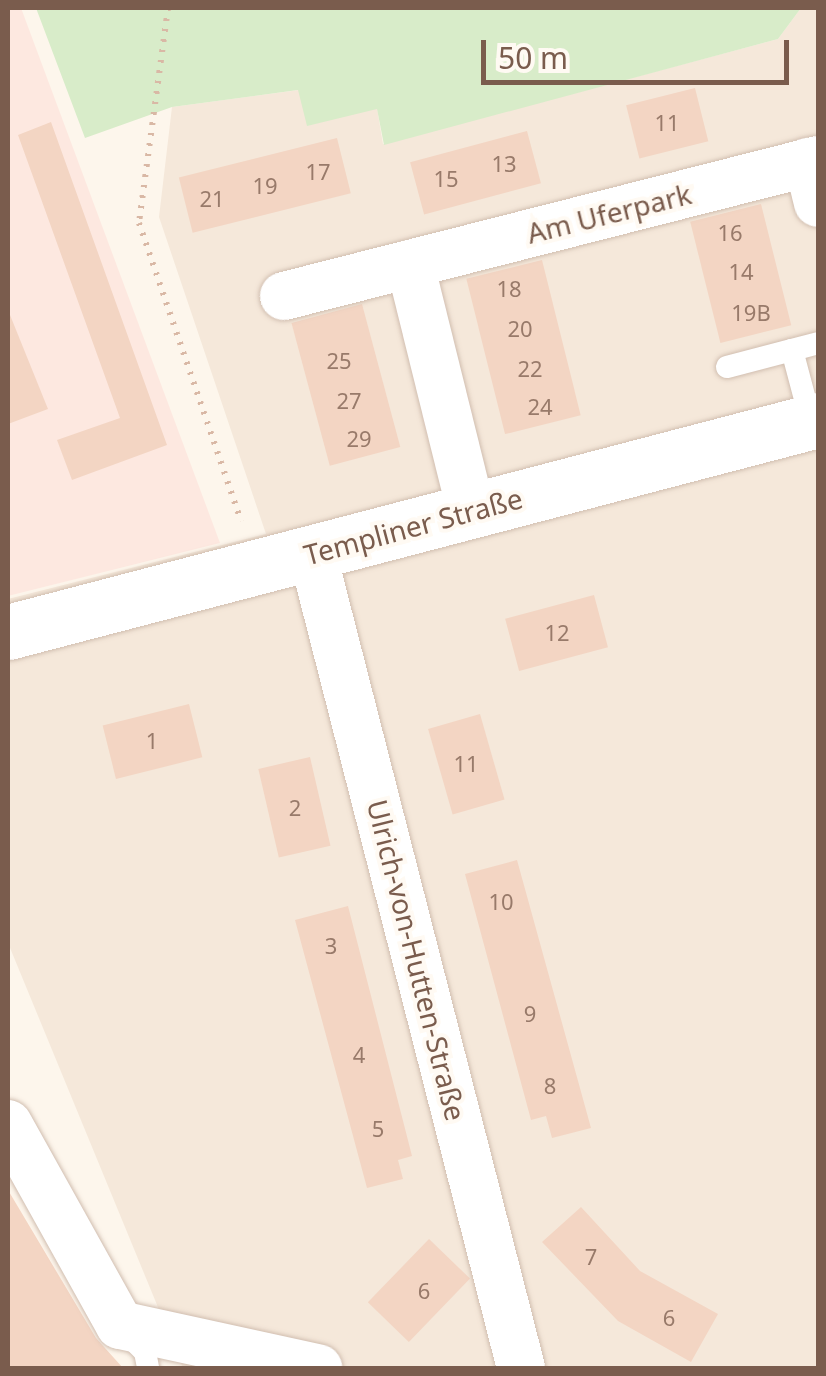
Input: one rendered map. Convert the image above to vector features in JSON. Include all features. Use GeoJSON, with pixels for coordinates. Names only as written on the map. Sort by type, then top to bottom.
{"type":"FeatureCollection","features":[{"type":"Feature","properties":{"kind":"street","name":"Am Uferpark"},"geometry":{"type":"LineString","coordinates":[[284,296],[410,264],[815,175]]}},
{"type":"Feature","properties":{"kind":"street"},"geometry":{"type":"LineString","coordinates":[[410,264],[470,511]]}},
{"type":"Feature","properties":{"kind":"street","name":"Templiner Straße"},"geometry":{"type":"LineString","coordinates":[[8,632],[815,421]]}},
{"type":"Feature","properties":{"kind":"street","name":"Ulrich-von-Hutten-Straße"},"geometry":{"type":"LineString","coordinates":[[312,552],[521,1368]]}},
{"type":"Feature","properties":{"kind":"street"},"geometry":{"type":"LineString","coordinates":[[8,1124],[120,1325],[318,1368]]}},
{"type":"Feature","properties":{"kind":"lane"},"geometry":{"type":"LineString","coordinates":[[727,367],[818,342]]}},
{"type":"Feature","properties":{"kind":"lane"},"geometry":{"type":"LineString","coordinates":[[792,350],[815,421]]}},
{"type":"Feature","properties":{"kind":"lane"},"geometry":{"type":"LineString","coordinates":[[120,1325],[145,1352],[148,1368]]}},
{"type":"Feature","properties":{"kind":"path"},"geometry":{"type":"LineString","coordinates":[[172,9],[139,223],[234,503]]}},
{"type":"Feature","properties":{"kind":"shaded area"},"geometry":{"type":"Polygon","coordinates":[[[8,8],[21,8],[220,543],[8,596],[8,8]]]}},
{"type":"Feature","properties":{"kind":"shaded area"},"geometry":{"type":"Polygon","coordinates":[[[801,8],[818,8],[818,1368],[183,1368],[8,943],[8,599],[266,534],[159,217],[172,107],[299,90],[377,108],[383,144],[778,39],[801,8]]]}},
{"type":"Feature","properties":{"kind":"green space"},"geometry":{"type":"Polygon","coordinates":[[[36,8],[801,8],[778,39],[384,145],[377,109],[307,126],[298,90],[172,107],[85,138],[36,8]]]}},
{"type":"Feature","properties":{"kind":"building"},"geometry":{"type":"Polygon","coordinates":[[[695,88],[708,141],[639,159],[626,105],[695,88]]]}},
{"type":"Feature","properties":{"kind":"building"},"geometry":{"type":"Polygon","coordinates":[[[51,122],[167,445],[72,480],[57,440],[120,418],[18,135],[51,122]]]}},
{"type":"Feature","properties":{"kind":"building"},"geometry":{"type":"Polygon","coordinates":[[[527,131],[541,183],[424,214],[410,162],[527,131]]]}},
{"type":"Feature","properties":{"kind":"building"},"geometry":{"type":"Polygon","coordinates":[[[337,138],[351,193],[193,233],[179,177],[337,138]]]}},
{"type":"Feature","properties":{"kind":"building"},"geometry":{"type":"Polygon","coordinates":[[[761,204],[791,325],[720,343],[690,222],[761,204]]]}},
{"type":"Feature","properties":{"kind":"building"},"geometry":{"type":"Polygon","coordinates":[[[542,260],[581,415],[505,434],[466,279],[542,260]]]}},
{"type":"Feature","properties":{"kind":"building"},"geometry":{"type":"Polygon","coordinates":[[[362,304],[400,447],[330,466],[291,323],[362,304]]]}},
{"type":"Feature","properties":{"kind":"building"},"geometry":{"type":"Polygon","coordinates":[[[8,310],[48,409],[8,424],[8,310]]]}},
{"type":"Feature","properties":{"kind":"building"},"geometry":{"type":"Polygon","coordinates":[[[594,595],[608,647],[519,671],[505,619],[594,595]]]}},
{"type":"Feature","properties":{"kind":"building"},"geometry":{"type":"Polygon","coordinates":[[[189,704],[202,757],[116,779],[103,726],[189,704]]]}},
{"type":"Feature","properties":{"kind":"building"},"geometry":{"type":"Polygon","coordinates":[[[480,714],[505,800],[453,814],[428,729],[480,714]]]}},
{"type":"Feature","properties":{"kind":"building"},"geometry":{"type":"Polygon","coordinates":[[[310,757],[330,846],[279,858],[258,769],[310,757]]]}},
{"type":"Feature","properties":{"kind":"building"},"geometry":{"type":"Polygon","coordinates":[[[517,860],[591,1128],[552,1138],[546,1116],[531,1120],[465,874],[517,860]]]}},
{"type":"Feature","properties":{"kind":"building"},"geometry":{"type":"Polygon","coordinates":[[[348,906],[412,1156],[398,1160],[403,1179],[367,1188],[295,920],[348,906]]]}},
{"type":"Feature","properties":{"kind":"building"},"geometry":{"type":"Polygon","coordinates":[[[8,1190],[96,1338],[123,1368],[8,1368],[8,1190]]]}},
{"type":"Feature","properties":{"kind":"building"},"geometry":{"type":"Polygon","coordinates":[[[581,1207],[640,1271],[718,1314],[691,1362],[618,1321],[542,1242],[581,1207]]]}},
{"type":"Feature","properties":{"kind":"building"},"geometry":{"type":"Polygon","coordinates":[[[429,1239],[470,1279],[409,1342],[368,1302],[429,1239]]]}}]}
